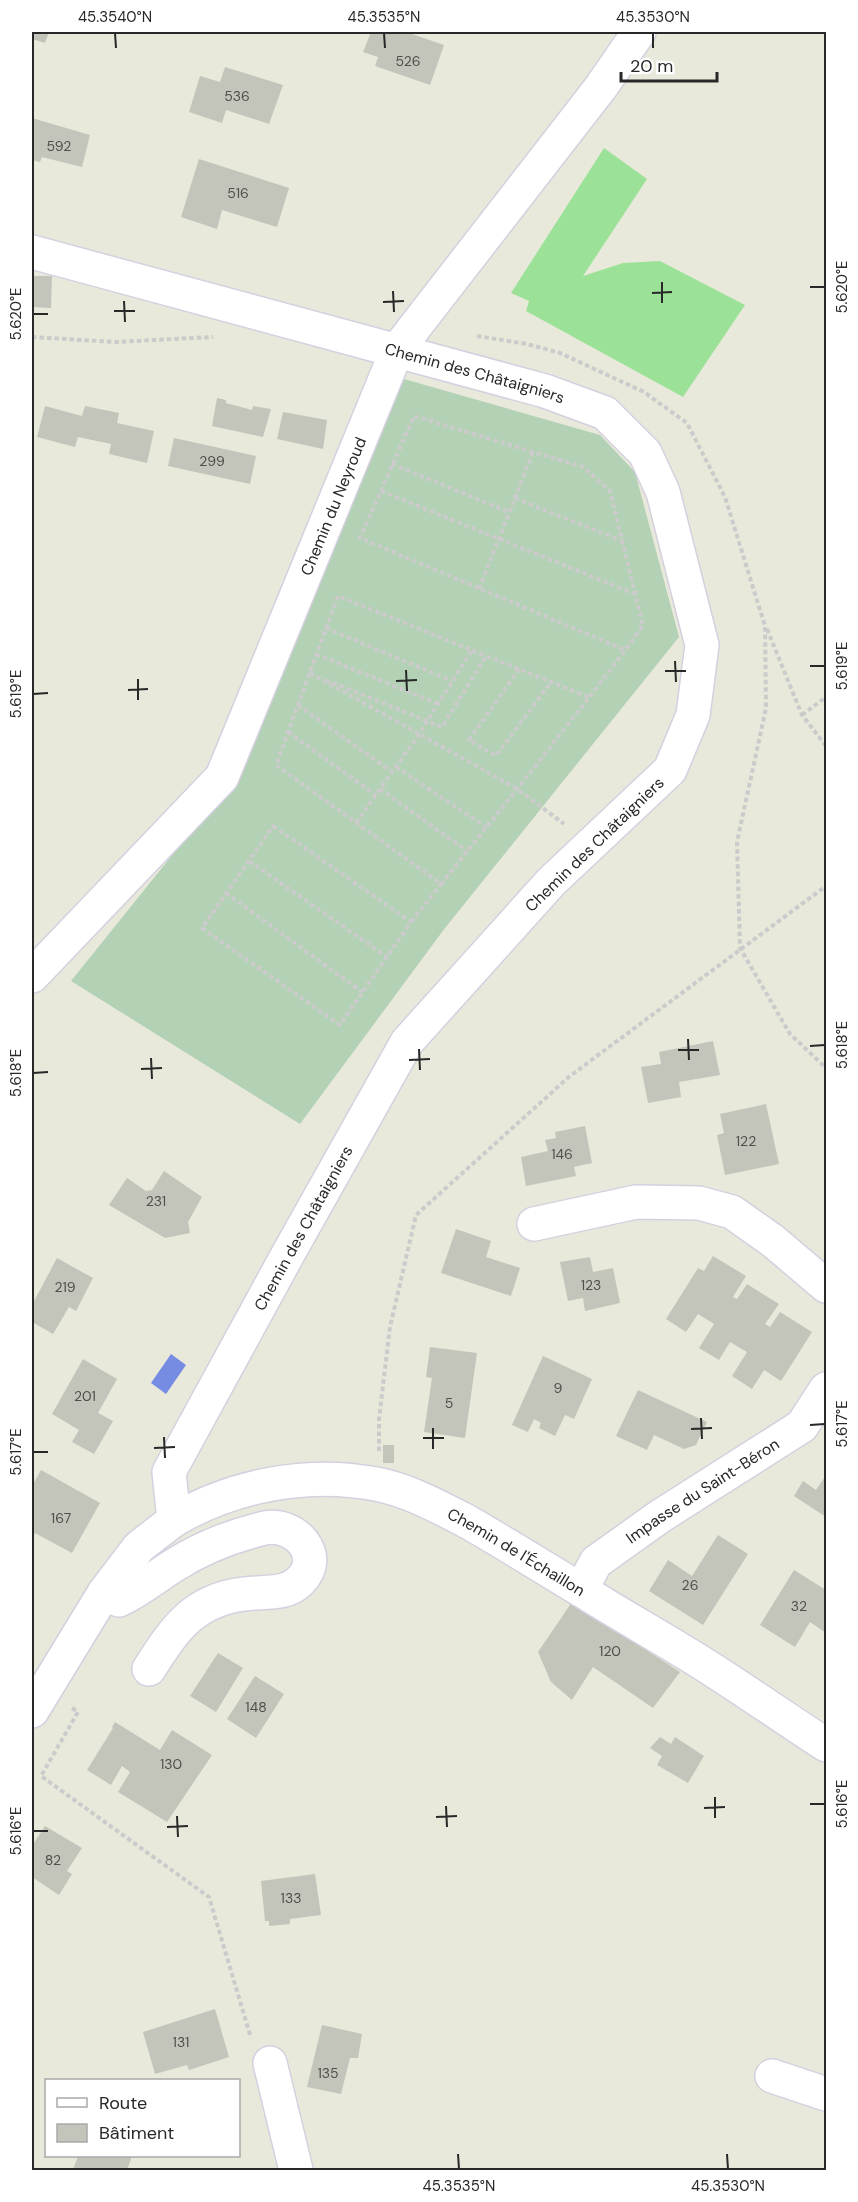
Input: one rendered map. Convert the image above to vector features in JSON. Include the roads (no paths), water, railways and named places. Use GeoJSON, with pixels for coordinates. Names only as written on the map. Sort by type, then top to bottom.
{"type":"FeatureCollection","features":[{"type":"Feature","properties":{"kind":"street","name":"Chemin du Neyroud"},"geometry":{"type":"LineString","coordinates":[[32,976],[222,777],[397,351],[594,96],[639,32]]}},
{"type":"Feature","properties":{"kind":"street","name":"Chemin des Châtaigniers"},"geometry":{"type":"LineString","coordinates":[[32,252],[545,391],[605,413],[645,453],[663,492],[702,645],[693,715],[670,770],[551,882],[407,1042],[169,1472],[174,1520]]}},
{"type":"Feature","properties":{"kind":"street"},"geometry":{"type":"LineString","coordinates":[[534,1224],[636,1202],[699,1203],[732,1212],[773,1241],[826,1286]]}},
{"type":"Feature","properties":{"kind":"street","name":"Impasse du Saint-Béron"},"geometry":{"type":"LineString","coordinates":[[581,1590],[596,1562],[658,1517],[802,1426],[826,1389]]}},
{"type":"Feature","properties":{"kind":"street","name":"Chemin de l'Échaillon"},"geometry":{"type":"LineString","coordinates":[[174,1520],[195,1508],[216,1500],[251,1489],[298,1480],[348,1479],[379,1484],[417,1497],[524,1554],[826,1743]]}},
{"type":"Feature","properties":{"kind":"street"},"geometry":{"type":"LineString","coordinates":[[37,1701],[104,1593],[139,1547],[174,1520]]}},
{"type":"Feature","properties":{"kind":"street"},"geometry":{"type":"LineString","coordinates":[[104,1593],[119,1600],[135,1593],[195,1553],[219,1541],[249,1532],[272,1527],[287,1530],[303,1540],[309,1557],[308,1568],[301,1580],[289,1589],[227,1597],[207,1605],[189,1616],[172,1633],[148,1670]]}},
{"type":"Feature","properties":{"kind":"street"},"geometry":{"type":"LineString","coordinates":[[270,2063],[296,2170]]}},
{"type":"Feature","properties":{"kind":"street"},"geometry":{"type":"LineString","coordinates":[[772,2076],[826,2094]]}},
{"type":"Feature","properties":{"kind":"water"},"geometry":{"type":"Polygon","coordinates":[[[171,1354],[186,1365],[166,1394],[151,1383],[171,1354]]]}}]}
